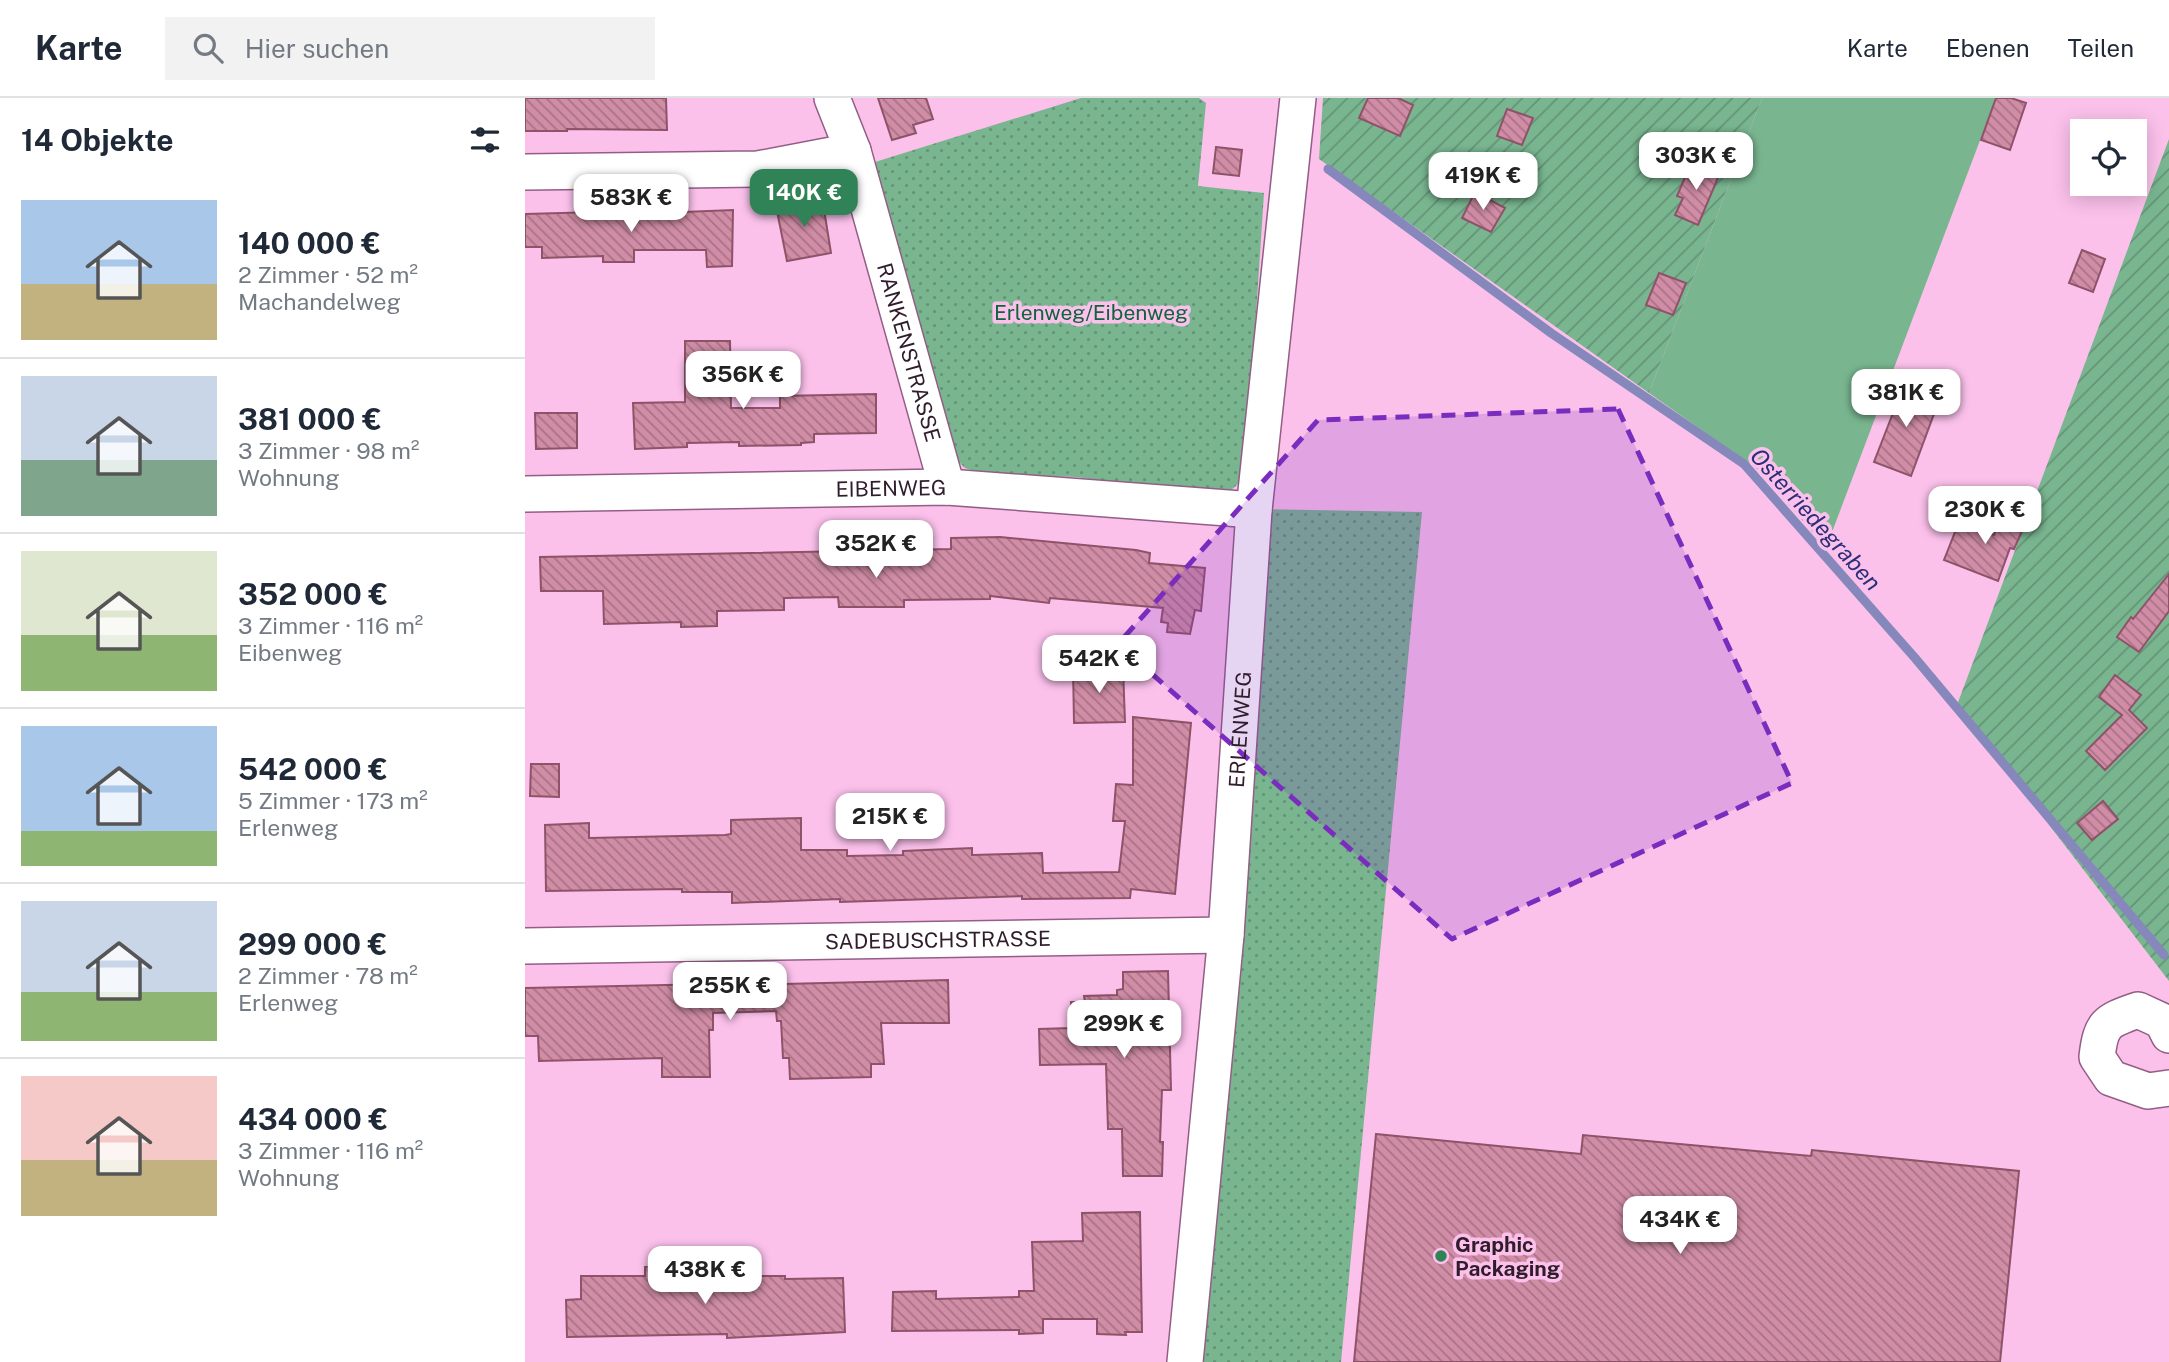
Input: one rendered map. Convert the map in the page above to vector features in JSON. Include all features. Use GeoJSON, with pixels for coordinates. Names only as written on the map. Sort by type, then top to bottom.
{"type":"FeatureCollection","features":[{"type":"Feature","properties":{"kind":"street","name":"RANKENSTRASSE"},"geometry":{"type":"LineString","coordinates":[[832,98],[853,151],[947,487]]}},
{"type":"Feature","properties":{"kind":"street","name":"ERLENWEG"},"geometry":{"type":"LineString","coordinates":[[1185,1362],[1226,935],[1254,510],[1298,98]]}},
{"type":"Feature","properties":{"kind":"street"},"geometry":{"type":"LineString","coordinates":[[525,172],[758,169],[853,151]]}},
{"type":"Feature","properties":{"kind":"street","name":"EIBENWEG"},"geometry":{"type":"LineString","coordinates":[[525,494],[947,487],[1254,510]]}},
{"type":"Feature","properties":{"kind":"street","name":"SADEBUSCHSTRASSE"},"geometry":{"type":"LineString","coordinates":[[525,946],[1226,935]]}},
{"type":"Feature","properties":{"kind":"street"},"geometry":{"type":"LineString","coordinates":[[2169,1035],[2162,1021],[2138,1010],[2111,1019],[2099,1039],[2097,1057],[2111,1078],[2148,1091],[2169,1088]]}},
{"type":"Feature","properties":{"kind":"highlighted area"},"geometry":{"type":"Polygon","coordinates":[[[1618,409],[1792,783],[1452,939],[1118,644],[1318,420],[1618,409]]]}},
{"type":"Feature","properties":{"kind":"green space","name":"Erlenweg/Eibenweg"},"geometry":{"type":"Polygon","coordinates":[[[1081,98],[1199,98],[1206,103],[1198,186],[1264,193],[1246,468],[1237,485],[1220,494],[1075,477],[980,473],[965,468],[958,461],[875,162],[1081,98]]]}},
{"type":"Feature","properties":{"kind":"green space"},"geometry":{"type":"Polygon","coordinates":[[[1323,98],[1762,98],[1649,393],[1319,159],[1323,98]]]}},
{"type":"Feature","properties":{"kind":"green space"},"geometry":{"type":"Polygon","coordinates":[[[1762,98],[1996,98],[1826,548],[1760,471],[1649,393],[1762,98]]]}},
{"type":"Feature","properties":{"kind":"green space"},"geometry":{"type":"Polygon","coordinates":[[[2169,139],[2169,981],[1957,705],[2169,139]]]}},
{"type":"Feature","properties":{"kind":"green space"},"geometry":{"type":"Polygon","coordinates":[[[1255,509],[1422,512],[1341,1362],[1177,1362],[1255,509]]]}},
{"type":"Feature","properties":{"kind":"building"},"geometry":{"type":"Polygon","coordinates":[[[525,98],[666,98],[667,130],[525,131],[525,98]]]}},
{"type":"Feature","properties":{"kind":"building"},"geometry":{"type":"Polygon","coordinates":[[[878,98],[926,98],[933,119],[913,125],[916,133],[892,140],[878,98]]]}},
{"type":"Feature","properties":{"kind":"building"},"geometry":{"type":"Polygon","coordinates":[[[1368,98],[1398,98],[1413,105],[1400,136],[1359,118],[1368,98]]]}},
{"type":"Feature","properties":{"kind":"building"},"geometry":{"type":"Polygon","coordinates":[[[1996,98],[2011,98],[2026,103],[2010,150],[1981,140],[1996,98]]]}},
{"type":"Feature","properties":{"kind":"building"},"geometry":{"type":"Polygon","coordinates":[[[1507,109],[1533,118],[1522,145],[1497,136],[1507,109]]]}},
{"type":"Feature","properties":{"kind":"building"},"geometry":{"type":"Polygon","coordinates":[[[1216,147],[1242,150],[1239,176],[1213,173],[1216,147]]]}},
{"type":"Feature","properties":{"kind":"building"},"geometry":{"type":"Polygon","coordinates":[[[1692,161],[1720,173],[1698,225],[1675,215],[1683,198],[1677,196],[1692,161]]]}},
{"type":"Feature","properties":{"kind":"building"},"geometry":{"type":"Polygon","coordinates":[[[1475,192],[1505,208],[1491,232],[1462,218],[1475,192]]]}},
{"type":"Feature","properties":{"kind":"building"},"geometry":{"type":"Polygon","coordinates":[[[822,197],[831,253],[787,261],[776,206],[822,197]]]}},
{"type":"Feature","properties":{"kind":"building"},"geometry":{"type":"Polygon","coordinates":[[[733,210],[732,266],[707,267],[706,250],[634,250],[634,262],[603,262],[603,256],[542,258],[542,247],[525,247],[525,214],[733,210]]]}},
{"type":"Feature","properties":{"kind":"building"},"geometry":{"type":"Polygon","coordinates":[[[2082,250],[2105,259],[2093,292],[2069,283],[2082,250]]]}},
{"type":"Feature","properties":{"kind":"building"},"geometry":{"type":"Polygon","coordinates":[[[1659,273],[1686,283],[1673,315],[1646,305],[1659,273]]]}},
{"type":"Feature","properties":{"kind":"building"},"geometry":{"type":"Polygon","coordinates":[[[685,341],[730,341],[731,408],[780,408],[780,396],[876,394],[876,433],[814,434],[814,442],[801,445],[687,443],[687,447],[635,449],[633,403],[685,402],[685,341]]]}},
{"type":"Feature","properties":{"kind":"building"},"geometry":{"type":"Polygon","coordinates":[[[1900,383],[1934,396],[1932,401],[1938,403],[1911,476],[1874,462],[1893,413],[1889,412],[1900,383]]]}},
{"type":"Feature","properties":{"kind":"building"},"geometry":{"type":"Polygon","coordinates":[[[535,413],[577,413],[577,448],[536,449],[535,413]]]}},
{"type":"Feature","properties":{"kind":"building"},"geometry":{"type":"Polygon","coordinates":[[[2004,510],[2027,520],[2014,549],[2010,548],[1998,581],[1944,560],[1959,522],[1994,535],[2004,510]]]}},
{"type":"Feature","properties":{"kind":"building"},"geometry":{"type":"Polygon","coordinates":[[[1000,537],[1136,550],[1150,553],[1149,563],[1205,568],[1201,611],[1195,610],[1190,634],[1167,632],[1168,623],[1161,622],[1163,608],[1050,598],[1049,603],[990,596],[990,599],[904,600],[904,607],[839,607],[838,597],[784,598],[784,610],[717,611],[717,626],[681,627],[681,622],[604,624],[603,591],[541,591],[540,557],[951,549],[951,538],[1000,537]]]}},
{"type":"Feature","properties":{"kind":"building"},"geometry":{"type":"Polygon","coordinates":[[[2169,574],[2169,611],[2139,652],[2117,637],[2169,574]]]}},
{"type":"Feature","properties":{"kind":"building"},"geometry":{"type":"Polygon","coordinates":[[[1073,667],[1123,667],[1125,722],[1074,723],[1073,667]]]}},
{"type":"Feature","properties":{"kind":"building"},"geometry":{"type":"Polygon","coordinates":[[[2115,675],[2141,695],[2129,710],[2147,728],[2105,770],[2086,751],[2122,715],[2099,697],[2115,675]]]}},
{"type":"Feature","properties":{"kind":"building"},"geometry":{"type":"Polygon","coordinates":[[[1133,717],[1191,723],[1175,894],[1131,889],[1130,898],[1022,899],[1022,896],[732,903],[732,892],[682,892],[682,889],[546,891],[545,825],[589,823],[589,838],[725,835],[731,834],[731,820],[801,818],[801,850],[847,850],[847,856],[903,855],[903,851],[972,848],[972,855],[1042,853],[1043,873],[1119,872],[1125,821],[1113,821],[1116,784],[1133,785],[1133,717]]]}},
{"type":"Feature","properties":{"kind":"building"},"geometry":{"type":"Polygon","coordinates":[[[531,764],[559,764],[559,797],[530,796],[531,764]]]}},
{"type":"Feature","properties":{"kind":"building"},"geometry":{"type":"Polygon","coordinates":[[[2103,801],[2118,819],[2092,840],[2077,823],[2103,801]]]}},
{"type":"Feature","properties":{"kind":"building"},"geometry":{"type":"Polygon","coordinates":[[[1168,971],[1171,1090],[1162,1090],[1162,1176],[1123,1176],[1122,1129],[1108,1129],[1106,1064],[1040,1065],[1039,1029],[1072,1028],[1071,1002],[1085,1002],[1084,996],[1117,995],[1117,990],[1123,989],[1123,972],[1168,971]]]}},
{"type":"Feature","properties":{"kind":"building"},"geometry":{"type":"Polygon","coordinates":[[[948,980],[949,1023],[881,1023],[884,1064],[871,1064],[871,1077],[790,1079],[789,1058],[783,1058],[781,1021],[777,1021],[776,1011],[713,1013],[713,1030],[709,1030],[710,1077],[662,1077],[662,1058],[539,1061],[538,1036],[525,1036],[525,988],[712,984],[712,988],[948,980]]]}},
{"type":"Feature","properties":{"kind":"building"},"geometry":{"type":"Polygon","coordinates":[[[1376,1134],[1581,1154],[1583,1135],[1811,1156],[1812,1150],[2019,1171],[2000,1362],[1354,1362],[1376,1134]]]}},
{"type":"Feature","properties":{"kind":"building"},"geometry":{"type":"Polygon","coordinates":[[[1140,1212],[1142,1332],[1125,1332],[1126,1335],[1097,1334],[1097,1319],[1043,1319],[1043,1333],[1019,1334],[1019,1330],[892,1331],[893,1292],[936,1291],[936,1299],[1019,1297],[1019,1291],[1034,1291],[1032,1242],[1083,1241],[1082,1213],[1140,1212]]]}},
{"type":"Feature","properties":{"kind":"building"},"geometry":{"type":"Polygon","coordinates":[[[681,1266],[681,1276],[843,1278],[845,1332],[727,1338],[727,1334],[567,1337],[566,1300],[581,1299],[581,1276],[645,1276],[645,1267],[681,1266]]]}},
{"type":"Feature","properties":{"kind":"waterway","name":"Osterriedegraben"},"geometry":{"type":"LineString","coordinates":[[1328,169],[1551,333],[1744,464],[1915,658],[2164,955]]}},
{"type":"Feature","properties":{"kind":"place","name":"Graphic Packaging"},"geometry":{"type":"Point","coordinates":[1441,1256]}}]}
